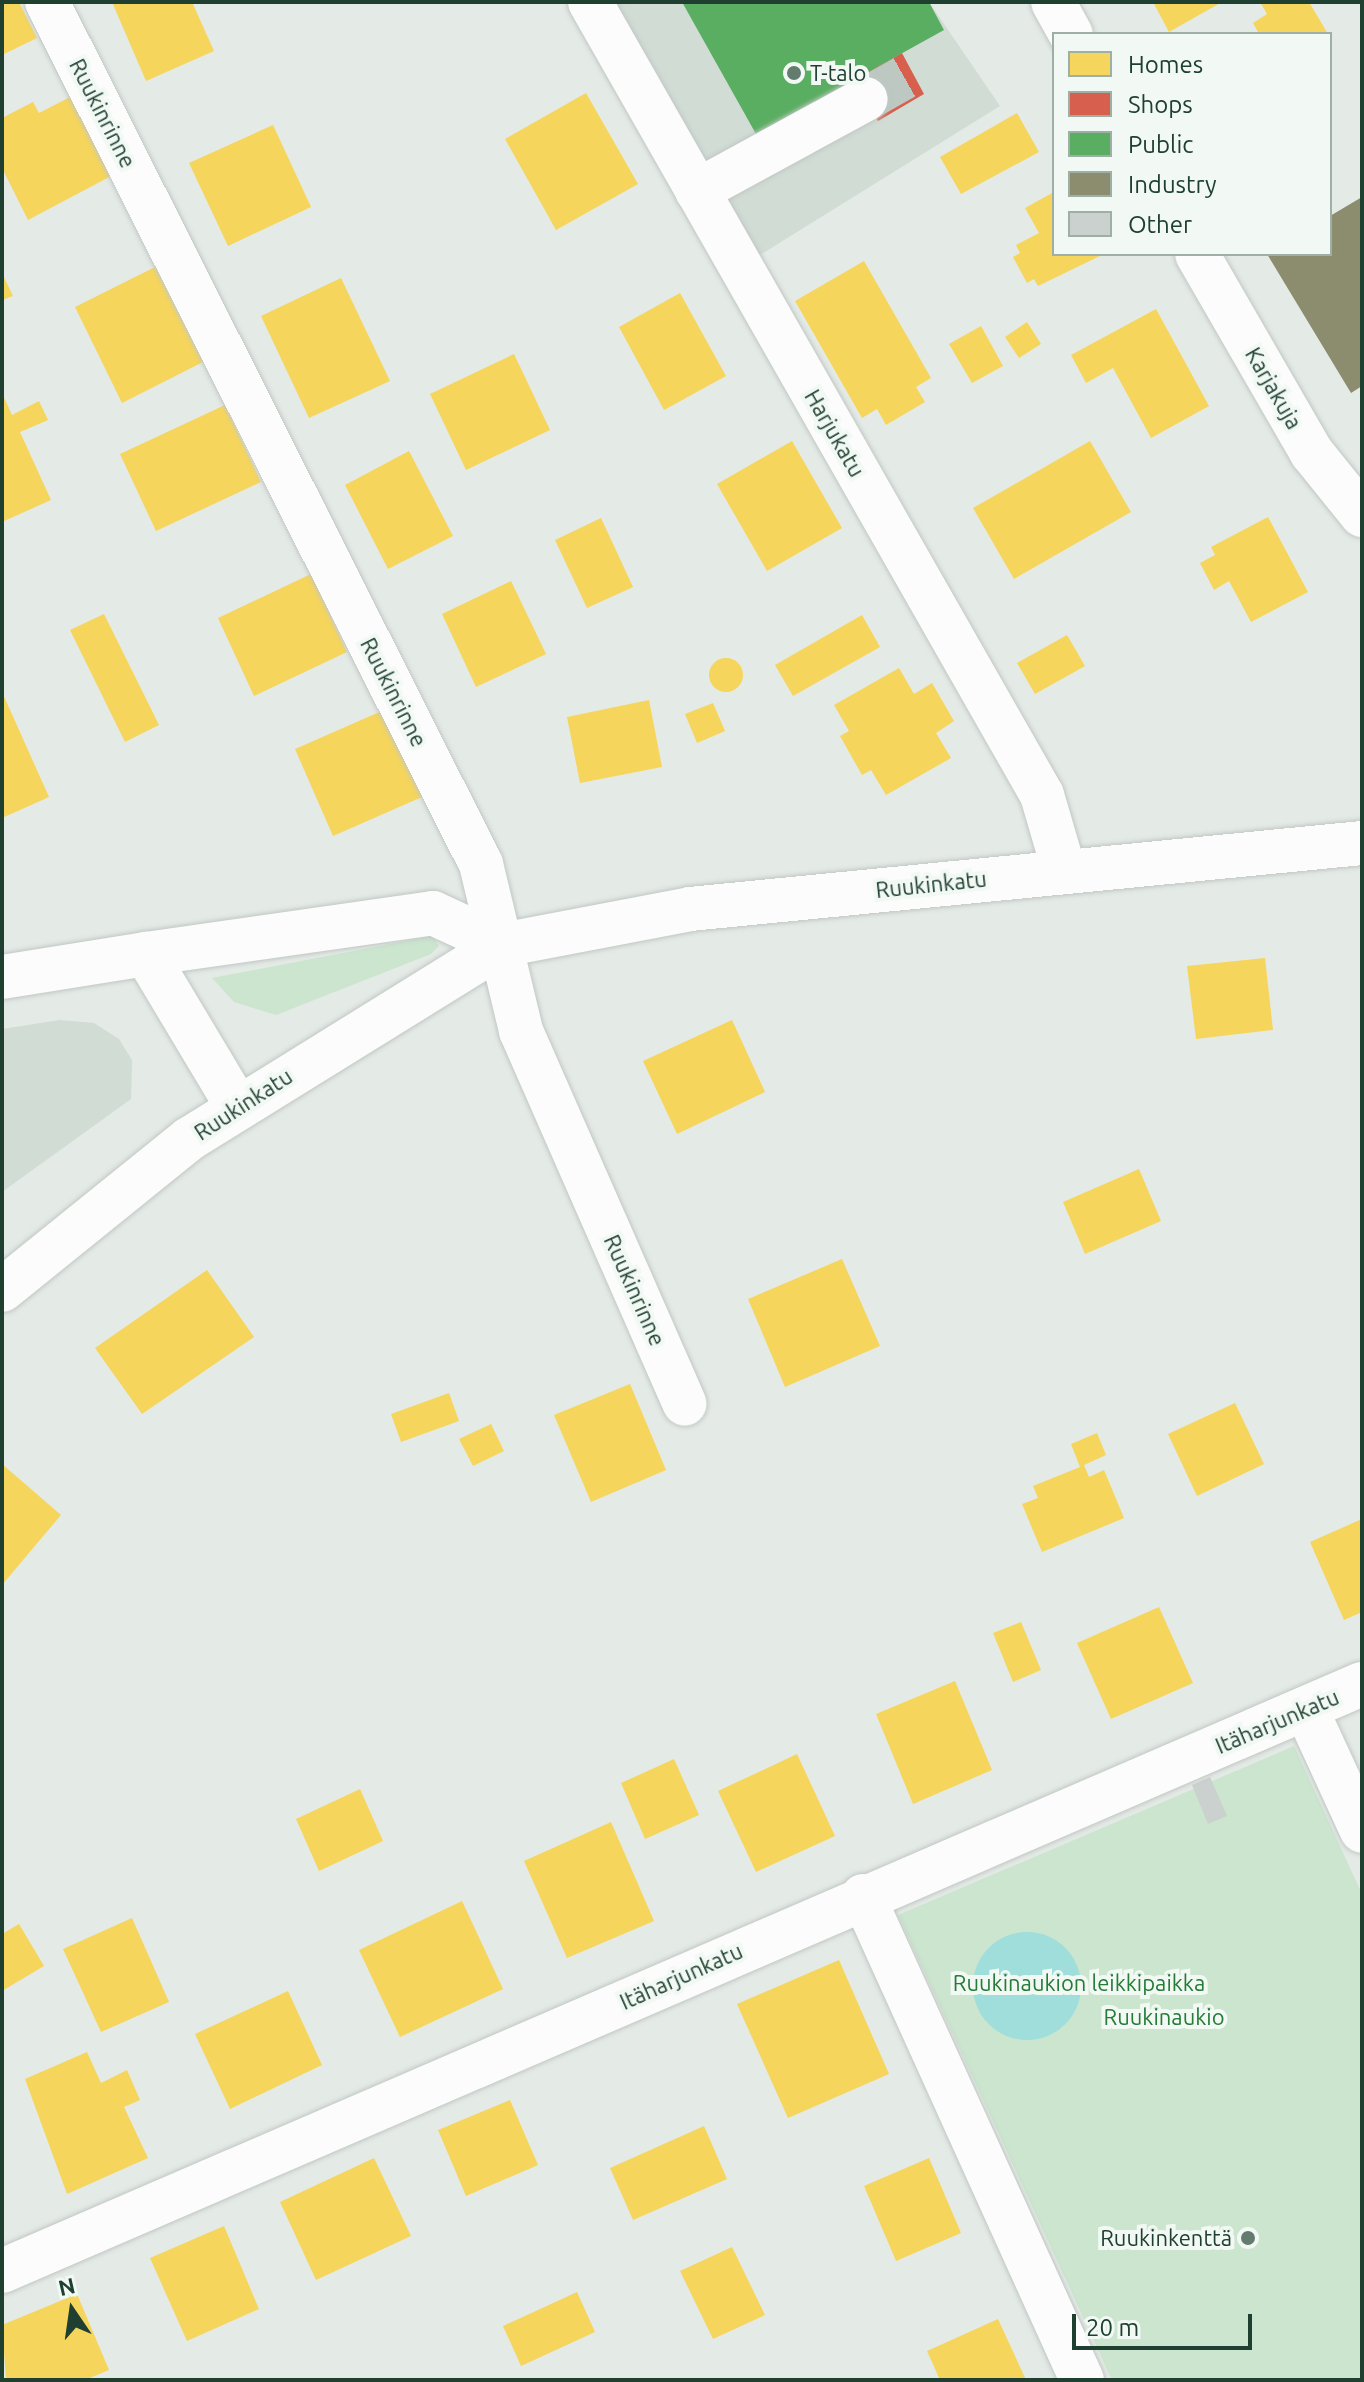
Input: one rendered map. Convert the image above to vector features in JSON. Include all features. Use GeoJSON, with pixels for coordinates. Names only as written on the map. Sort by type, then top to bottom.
{"type":"FeatureCollection","features":[{"type":"Feature","properties":{"kind":"street","name":"Ruukinrinne"},"geometry":{"type":"LineString","coordinates":[[47,2],[481,864],[521,1031],[685,1404]]}},
{"type":"Feature","properties":{"kind":"street","name":"Harjukatu"},"geometry":{"type":"LineString","coordinates":[[590,2],[1042,795],[1064,870]]}},
{"type":"Feature","properties":{"kind":"street"},"geometry":{"type":"LineString","coordinates":[[1053,2],[1070,32]]}},
{"type":"Feature","properties":{"kind":"street"},"geometry":{"type":"LineString","coordinates":[[697,191],[866,99]]}},
{"type":"Feature","properties":{"kind":"street","name":"Karjakuja"},"geometry":{"type":"LineString","coordinates":[[1198,256],[1312,453],[1362,515]]}},
{"type":"Feature","properties":{"kind":"street","name":"Ruukinkatu"},"geometry":{"type":"LineString","coordinates":[[2,1290],[237,1106],[502,945],[690,909],[1362,843]]}},
{"type":"Feature","properties":{"kind":"street"},"geometry":{"type":"LineString","coordinates":[[2,977],[433,913],[502,945]]}},
{"type":"Feature","properties":{"kind":"street"},"geometry":{"type":"LineString","coordinates":[[146,954],[237,1106]]}},
{"type":"Feature","properties":{"kind":"street","name":"Itäharjunkatu"},"geometry":{"type":"LineString","coordinates":[[2,2271],[863,1896],[1362,1684]]}},
{"type":"Feature","properties":{"kind":"street"},"geometry":{"type":"LineString","coordinates":[[1306,1709],[1362,1831]]}},
{"type":"Feature","properties":{"kind":"street"},"geometry":{"type":"LineString","coordinates":[[863,1896],[1082,2380]]}},
{"type":"Feature","properties":{"kind":"shaded area"},"geometry":{"type":"Polygon","coordinates":[[[616,2],[929,2],[1000,106],[760,255],[616,2]]]}},
{"type":"Feature","properties":{"kind":"shaded area"},"geometry":{"type":"Polygon","coordinates":[[[60,1020],[94,1023],[119,1039],[132,1060],[131,1099],[2,1192],[2,1029],[60,1020]]]}},
{"type":"Feature","properties":{"kind":"green space"},"geometry":{"type":"Polygon","coordinates":[[[432,936],[439,946],[431,954],[276,1015],[234,1002],[212,978],[432,936]]]}},
{"type":"Feature","properties":{"kind":"green space","name":"Ruukinaukio"},"geometry":{"type":"Polygon","coordinates":[[[1294,1746],[1362,1894],[1362,2380],[1112,2380],[898,1915],[1294,1746]]]}},
{"type":"Feature","properties":{"kind":"water"},"geometry":{"type":"Polygon","coordinates":[[[1027,1932],[1047,1937],[1065,1948],[1076,1966],[1081,1986],[1076,2006],[1065,2024],[1047,2035],[1027,2040],[1007,2035],[989,2024],[978,2006],[973,1986],[978,1966],[989,1948],[1007,1937],[1027,1932]]]}},
{"type":"Feature","properties":{"kind":"building: Homes"},"geometry":{"type":"Polygon","coordinates":[[[2,2],[19,2],[37,38],[2,55],[2,2]]]}},
{"type":"Feature","properties":{"kind":"building: Homes"},"geometry":{"type":"Polygon","coordinates":[[[112,2],[192,2],[214,51],[146,81],[112,2]]]}},
{"type":"Feature","properties":{"kind":"building: Homes"},"geometry":{"type":"Polygon","coordinates":[[[1153,2],[1222,2],[1169,32],[1153,2]]]}},
{"type":"Feature","properties":{"kind":"building: Homes"},"geometry":{"type":"Polygon","coordinates":[[[1260,2],[1309,2],[1327,32],[1258,32],[1253,23],[1267,14],[1260,2]]]}},
{"type":"Feature","properties":{"kind":"building: Homes"},"geometry":{"type":"Polygon","coordinates":[[[586,93],[638,184],[556,230],[505,139],[586,93]]]}},
{"type":"Feature","properties":{"kind":"building: Homes"},"geometry":{"type":"Polygon","coordinates":[[[72,96],[113,175],[28,220],[2,168],[2,118],[33,102],[39,113],[72,96]]]}},
{"type":"Feature","properties":{"kind":"building: Homes"},"geometry":{"type":"Polygon","coordinates":[[[1017,113],[1039,152],[961,194],[940,157],[1017,113]]]}},
{"type":"Feature","properties":{"kind":"building: Homes"},"geometry":{"type":"Polygon","coordinates":[[[273,125],[311,207],[228,246],[189,163],[273,125]]]}},
{"type":"Feature","properties":{"kind":"building: Homes"},"geometry":{"type":"Polygon","coordinates":[[[1052,193],[1052,256],[1100,256],[1038,286],[1034,279],[1027,283],[1013,257],[1020,253],[1016,245],[1039,233],[1025,208],[1052,193]]]}},
{"type":"Feature","properties":{"kind":"building: Homes"},"geometry":{"type":"Polygon","coordinates":[[[864,261],[931,378],[916,387],[925,402],[886,425],[877,409],[862,418],[795,301],[864,261]]]}},
{"type":"Feature","properties":{"kind":"building: Homes"},"geometry":{"type":"Polygon","coordinates":[[[155,267],[203,362],[122,403],[75,307],[155,267]]]}},
{"type":"Feature","properties":{"kind":"building: Homes"},"geometry":{"type":"Polygon","coordinates":[[[2,273],[13,296],[2,300],[2,273]]]}},
{"type":"Feature","properties":{"kind":"building: Homes"},"geometry":{"type":"Polygon","coordinates":[[[341,278],[390,381],[309,418],[261,316],[341,278]]]}},
{"type":"Feature","properties":{"kind":"building: Homes"},"geometry":{"type":"Polygon","coordinates":[[[680,293],[726,376],[664,410],[619,327],[680,293]]]}},
{"type":"Feature","properties":{"kind":"building: Homes"},"geometry":{"type":"Polygon","coordinates":[[[1156,309],[1209,406],[1151,438],[1113,368],[1086,383],[1071,355],[1156,309]]]}},
{"type":"Feature","properties":{"kind":"building: Homes"},"geometry":{"type":"Polygon","coordinates":[[[1027,322],[1041,344],[1019,358],[1005,337],[1027,322]]]}},
{"type":"Feature","properties":{"kind":"building: Homes"},"geometry":{"type":"Polygon","coordinates":[[[981,326],[1003,366],[972,383],[949,344],[981,326]]]}},
{"type":"Feature","properties":{"kind":"building: Homes"},"geometry":{"type":"Polygon","coordinates":[[[514,354],[550,430],[466,470],[430,394],[514,354]]]}},
{"type":"Feature","properties":{"kind":"building: Homes"},"geometry":{"type":"Polygon","coordinates":[[[2,393],[12,415],[39,401],[48,420],[20,432],[51,500],[2,522],[2,393]]]}},
{"type":"Feature","properties":{"kind":"building: Homes"},"geometry":{"type":"Polygon","coordinates":[[[225,405],[261,482],[156,531],[120,454],[225,405]]]}},
{"type":"Feature","properties":{"kind":"building: Homes"},"geometry":{"type":"Polygon","coordinates":[[[792,441],[842,528],[767,571],[717,484],[792,441]]]}},
{"type":"Feature","properties":{"kind":"building: Homes"},"geometry":{"type":"Polygon","coordinates":[[[1090,441],[1131,512],[1014,579],[973,508],[1090,441]]]}},
{"type":"Feature","properties":{"kind":"building: Homes"},"geometry":{"type":"Polygon","coordinates":[[[409,451],[453,536],[388,569],[345,485],[409,451]]]}},
{"type":"Feature","properties":{"kind":"building: Homes"},"geometry":{"type":"Polygon","coordinates":[[[1268,517],[1308,592],[1251,622],[1229,581],[1214,590],[1200,563],[1215,555],[1211,547],[1268,517]]]}},
{"type":"Feature","properties":{"kind":"building: Homes"},"geometry":{"type":"Polygon","coordinates":[[[601,518],[633,587],[587,608],[555,540],[601,518]]]}},
{"type":"Feature","properties":{"kind":"building: Homes"},"geometry":{"type":"Polygon","coordinates":[[[311,574],[347,652],[254,696],[218,618],[311,574]]]}},
{"type":"Feature","properties":{"kind":"building: Homes"},"geometry":{"type":"Polygon","coordinates":[[[511,581],[546,654],[476,687],[442,614],[511,581]]]}},
{"type":"Feature","properties":{"kind":"building: Homes"},"geometry":{"type":"Polygon","coordinates":[[[104,614],[159,725],[125,742],[70,630],[104,614]]]}},
{"type":"Feature","properties":{"kind":"building: Homes"},"geometry":{"type":"Polygon","coordinates":[[[862,615],[880,647],[793,696],[775,665],[862,615]]]}},
{"type":"Feature","properties":{"kind":"building: Homes"},"geometry":{"type":"Polygon","coordinates":[[[1067,635],[1085,666],[1035,694],[1017,663],[1067,635]]]}},
{"type":"Feature","properties":{"kind":"building: Homes"},"geometry":{"type":"Polygon","coordinates":[[[726,658],[738,663],[743,675],[738,687],[726,692],[714,687],[709,675],[714,663],[726,658]]]}},
{"type":"Feature","properties":{"kind":"building: Homes"},"geometry":{"type":"Polygon","coordinates":[[[899,668],[914,694],[932,683],[954,721],[936,733],[951,758],[886,795],[871,770],[862,775],[840,736],[849,731],[834,705],[899,668]]]}},
{"type":"Feature","properties":{"kind":"building: Homes"},"geometry":{"type":"Polygon","coordinates":[[[2,692],[49,797],[2,818],[2,692]]]}},
{"type":"Feature","properties":{"kind":"building: Homes"},"geometry":{"type":"Polygon","coordinates":[[[649,700],[662,767],[580,783],[567,717],[649,700]]]}},
{"type":"Feature","properties":{"kind":"building: Homes"},"geometry":{"type":"Polygon","coordinates":[[[713,703],[725,731],[697,743],[685,714],[713,703]]]}},
{"type":"Feature","properties":{"kind":"building: Homes"},"geometry":{"type":"Polygon","coordinates":[[[384,710],[422,797],[333,836],[295,749],[384,710]]]}},
{"type":"Feature","properties":{"kind":"building: Homes"},"geometry":{"type":"Polygon","coordinates":[[[1265,958],[1273,1030],[1196,1039],[1187,966],[1265,958]]]}},
{"type":"Feature","properties":{"kind":"building: Homes"},"geometry":{"type":"Polygon","coordinates":[[[732,1020],[765,1092],[677,1134],[643,1061],[732,1020]]]}},
{"type":"Feature","properties":{"kind":"building: Homes"},"geometry":{"type":"Polygon","coordinates":[[[1139,1169],[1161,1221],[1085,1254],[1063,1202],[1139,1169]]]}},
{"type":"Feature","properties":{"kind":"building: Homes"},"geometry":{"type":"Polygon","coordinates":[[[842,1259],[880,1346],[785,1387],[748,1299],[842,1259]]]}},
{"type":"Feature","properties":{"kind":"building: Homes"},"geometry":{"type":"Polygon","coordinates":[[[207,1270],[254,1337],[142,1414],[95,1348],[207,1270]]]}},
{"type":"Feature","properties":{"kind":"building: Homes"},"geometry":{"type":"Polygon","coordinates":[[[630,1384],[666,1470],[591,1502],[554,1415],[630,1384]]]}},
{"type":"Feature","properties":{"kind":"building: Homes"},"geometry":{"type":"Polygon","coordinates":[[[449,1393],[459,1421],[401,1442],[391,1414],[449,1393]]]}},
{"type":"Feature","properties":{"kind":"building: Homes"},"geometry":{"type":"Polygon","coordinates":[[[1235,1403],[1264,1464],[1197,1496],[1168,1434],[1235,1403]]]}},
{"type":"Feature","properties":{"kind":"building: Homes"},"geometry":{"type":"Polygon","coordinates":[[[491,1424],[504,1451],[473,1466],[459,1439],[491,1424]]]}},
{"type":"Feature","properties":{"kind":"building: Homes"},"geometry":{"type":"Polygon","coordinates":[[[1097,1433],[1106,1455],[1084,1465],[1089,1477],[1104,1470],[1124,1518],[1042,1552],[1022,1504],[1038,1498],[1033,1486],[1080,1467],[1071,1444],[1097,1433]]]}},
{"type":"Feature","properties":{"kind":"building: Homes"},"geometry":{"type":"Polygon","coordinates":[[[2,1464],[61,1515],[2,1585],[2,1464]]]}},
{"type":"Feature","properties":{"kind":"building: Homes"},"geometry":{"type":"Polygon","coordinates":[[[1362,1519],[1362,1612],[1344,1620],[1310,1542],[1362,1519]]]}},
{"type":"Feature","properties":{"kind":"building: Homes"},"geometry":{"type":"Polygon","coordinates":[[[1159,1607],[1193,1683],[1111,1719],[1077,1643],[1159,1607]]]}},
{"type":"Feature","properties":{"kind":"building: Homes"},"geometry":{"type":"Polygon","coordinates":[[[1021,1622],[1041,1670],[1013,1682],[993,1633],[1021,1622]]]}},
{"type":"Feature","properties":{"kind":"building: Homes"},"geometry":{"type":"Polygon","coordinates":[[[955,1681],[992,1770],[913,1804],[876,1714],[955,1681]]]}},
{"type":"Feature","properties":{"kind":"building: Homes"},"geometry":{"type":"Polygon","coordinates":[[[797,1754],[835,1836],[756,1872],[718,1791],[797,1754]]]}},
{"type":"Feature","properties":{"kind":"building: Homes"},"geometry":{"type":"Polygon","coordinates":[[[674,1759],[699,1815],[645,1839],[621,1783],[674,1759]]]}},
{"type":"Feature","properties":{"kind":"building: Homes"},"geometry":{"type":"Polygon","coordinates":[[[360,1789],[383,1841],[319,1871],[296,1819],[360,1789]]]}},
{"type":"Feature","properties":{"kind":"building: Homes"},"geometry":{"type":"Polygon","coordinates":[[[611,1822],[654,1921],[567,1958],[524,1861],[611,1822]]]}},
{"type":"Feature","properties":{"kind":"building: Homes"},"geometry":{"type":"Polygon","coordinates":[[[462,1901],[503,1989],[400,2037],[359,1950],[462,1901]]]}},
{"type":"Feature","properties":{"kind":"building: Homes"},"geometry":{"type":"Polygon","coordinates":[[[132,1918],[169,2002],[101,2032],[63,1949],[132,1918]]]}},
{"type":"Feature","properties":{"kind":"building: Homes"},"geometry":{"type":"Polygon","coordinates":[[[19,1924],[44,1966],[2,1991],[2,1934],[19,1924]]]}},
{"type":"Feature","properties":{"kind":"building: Homes"},"geometry":{"type":"Polygon","coordinates":[[[839,1960],[889,2074],[788,2118],[737,2004],[839,1960]]]}},
{"type":"Feature","properties":{"kind":"building: Homes"},"geometry":{"type":"Polygon","coordinates":[[[288,1991],[322,2065],[230,2109],[195,2034],[288,1991]]]}},
{"type":"Feature","properties":{"kind":"building: Homes"},"geometry":{"type":"Polygon","coordinates":[[[87,2052],[101,2083],[127,2070],[140,2100],[124,2107],[148,2158],[67,2194],[25,2079],[87,2052]]]}},
{"type":"Feature","properties":{"kind":"building: Homes"},"geometry":{"type":"Polygon","coordinates":[[[510,2100],[538,2165],[466,2196],[438,2130],[510,2100]]]}},
{"type":"Feature","properties":{"kind":"building: Homes"},"geometry":{"type":"Polygon","coordinates":[[[704,2126],[727,2179],[633,2220],[610,2168],[704,2126]]]}},
{"type":"Feature","properties":{"kind":"building: Homes"},"geometry":{"type":"Polygon","coordinates":[[[374,2158],[411,2236],[316,2280],[280,2202],[374,2158]]]}},
{"type":"Feature","properties":{"kind":"building: Homes"},"geometry":{"type":"Polygon","coordinates":[[[929,2158],[961,2233],[896,2261],[864,2186],[929,2158]]]}},
{"type":"Feature","properties":{"kind":"building: Homes"},"geometry":{"type":"Polygon","coordinates":[[[224,2226],[259,2309],[187,2341],[150,2258],[224,2226]]]}},
{"type":"Feature","properties":{"kind":"building: Homes"},"geometry":{"type":"Polygon","coordinates":[[[732,2247],[765,2315],[713,2339],[680,2271],[732,2247]]]}},
{"type":"Feature","properties":{"kind":"building: Homes"},"geometry":{"type":"Polygon","coordinates":[[[577,2292],[595,2332],[521,2366],[503,2326],[577,2292]]]}},
{"type":"Feature","properties":{"kind":"building: Homes"},"geometry":{"type":"Polygon","coordinates":[[[77,2294],[109,2370],[85,2380],[6,2380],[2,2325],[77,2294]]]}},
{"type":"Feature","properties":{"kind":"building: Homes"},"geometry":{"type":"Polygon","coordinates":[[[998,2319],[1026,2380],[940,2380],[927,2351],[998,2319]]]}},
{"type":"Feature","properties":{"kind":"building: Shops"},"geometry":{"type":"Polygon","coordinates":[[[902,53],[924,94],[878,121],[855,79],[902,53]]]}},
{"type":"Feature","properties":{"kind":"building: Public","name":"T-talo"},"geometry":{"type":"Polygon","coordinates":[[[682,2],[929,2],[944,30],[756,134],[682,2]]]}},
{"type":"Feature","properties":{"kind":"building: Industry"},"geometry":{"type":"Polygon","coordinates":[[[1362,197],[1362,386],[1351,393],[1268,256],[1332,256],[1332,215],[1362,197]]]}},
{"type":"Feature","properties":{"kind":"building: Other"},"geometry":{"type":"Polygon","coordinates":[[[1210,1777],[1227,1816],[1208,1824],[1192,1785],[1210,1777]]]}},
{"type":"Feature","properties":{"kind":"tunnel"},"geometry":{"type":"LineString","coordinates":[[866,99],[905,77]]}},
{"type":"Feature","properties":{"kind":"place","name":"T-talo"},"geometry":{"type":"Point","coordinates":[794,73]}},
{"type":"Feature","properties":{"kind":"place","name":"Ruukinkenttä"},"geometry":{"type":"Point","coordinates":[1248,2238]}},
{"type":"Feature","properties":{"kind":"park label","name":"Ruukinaukion leikkipaikka"},"geometry":{"type":"Point","coordinates":[1079,1983]}}]}
